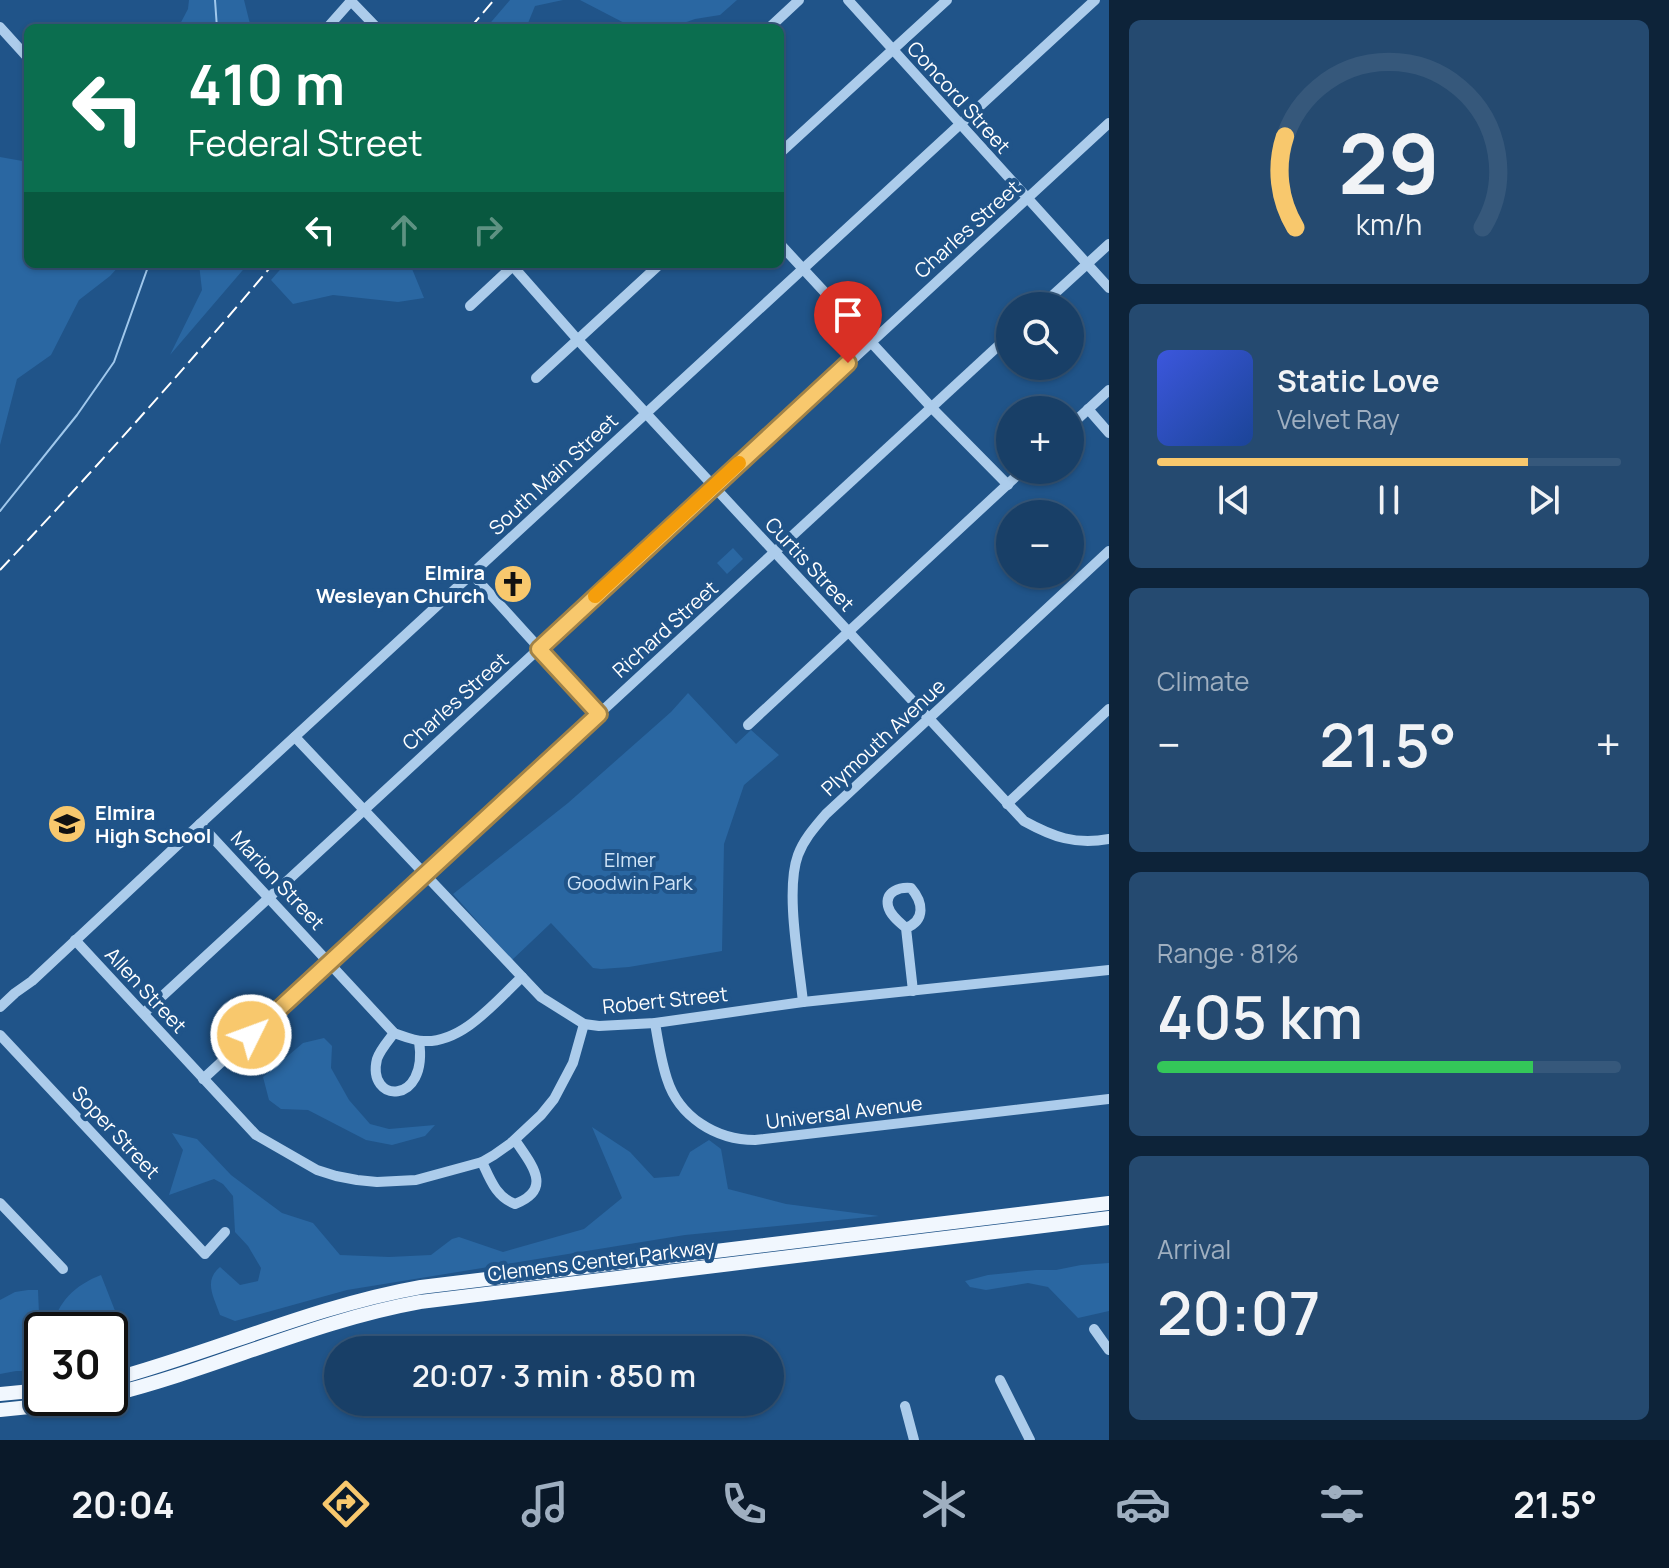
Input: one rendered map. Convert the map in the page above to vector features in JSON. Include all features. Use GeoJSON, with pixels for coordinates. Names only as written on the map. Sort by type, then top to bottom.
{"type":"FeatureCollection","features":[{"type":"Feature","properties":{"kind":"main road","name":"Clemens Center Parkway"},"geometry":{"type":"LineString","coordinates":[[128,1375],[363,1298],[421,1287],[1109,1203]]}},
{"type":"Feature","properties":{"kind":"main road","name":"Clemens Center Parkway"},"geometry":{"type":"LineString","coordinates":[[128,1390],[364,1314],[406,1304],[1109,1218]]}},
{"type":"Feature","properties":{"kind":"main road"},"geometry":{"type":"LineString","coordinates":[[0,1394],[24,1392]]}},
{"type":"Feature","properties":{"kind":"main road"},"geometry":{"type":"LineString","coordinates":[[0,1410],[24,1408]]}},
{"type":"Feature","properties":{"kind":"street"},"geometry":{"type":"LineString","coordinates":[[773,24],[799,0]]}},
{"type":"Feature","properties":{"kind":"street","name":"Concord Street"},"geometry":{"type":"LineString","coordinates":[[848,0],[1109,288]]}},
{"type":"Feature","properties":{"kind":"street"},"geometry":{"type":"LineString","coordinates":[[784,149],[947,0]]}},
{"type":"Feature","properties":{"kind":"street","name":"South Main Street"},"geometry":{"type":"LineString","coordinates":[[0,1007],[32,981],[1095,0]]}},
{"type":"Feature","properties":{"kind":"street"},"geometry":{"type":"LineString","coordinates":[[331,24],[351,1],[373,24]]}},
{"type":"Feature","properties":{"kind":"street"},"geometry":{"type":"LineString","coordinates":[[0,27],[24,54]]}},
{"type":"Feature","properties":{"kind":"street","name":"Charles Street"},"geometry":{"type":"LineString","coordinates":[[144,1013],[1109,123]]}},
{"type":"Feature","properties":{"kind":"street"},"geometry":{"type":"LineString","coordinates":[[1056,292],[1109,244]]}},
{"type":"Feature","properties":{"kind":"street"},"geometry":{"type":"LineString","coordinates":[[748,725],[1008,485],[784,249]]}},
{"type":"Feature","properties":{"kind":"street"},"geometry":{"type":"LineString","coordinates":[[470,306],[510,268]]}},
{"type":"Feature","properties":{"kind":"street","name":"Curtis Street"},"geometry":{"type":"LineString","coordinates":[[516,268],[578,340],[1024,821],[1055,837],[1088,842],[1109,839]]}},
{"type":"Feature","properties":{"kind":"street"},"geometry":{"type":"LineString","coordinates":[[536,378],[656,268]]}},
{"type":"Feature","properties":{"kind":"street","name":"Richard Street"},"geometry":{"type":"LineString","coordinates":[[203,1079],[996,348]]}},
{"type":"Feature","properties":{"kind":"street"},"geometry":{"type":"LineString","coordinates":[[1084,413],[1109,390]]}},
{"type":"Feature","properties":{"kind":"street"},"geometry":{"type":"LineString","coordinates":[[1088,409],[1109,433]]}},
{"type":"Feature","properties":{"kind":"street","name":"Plymouth Avenue"},"geometry":{"type":"LineString","coordinates":[[803,1002],[793,880],[801,849],[811,831],[1109,551]]}},
{"type":"Feature","properties":{"kind":"street"},"geometry":{"type":"LineString","coordinates":[[472,574],[599,714]]}},
{"type":"Feature","properties":{"kind":"street"},"geometry":{"type":"LineString","coordinates":[[1007,804],[1109,709]]}},
{"type":"Feature","properties":{"kind":"street","name":"Robert Street"},"geometry":{"type":"LineString","coordinates":[[295,737],[541,997],[584,1024],[655,1023],[803,1002],[1109,970]]}},
{"type":"Feature","properties":{"kind":"street","name":"Marion Street"},"geometry":{"type":"LineString","coordinates":[[200,824],[394,1033]]}},
{"type":"Feature","properties":{"kind":"street"},"geometry":{"type":"LineString","coordinates":[[906,928],[913,991]]}},
{"type":"Feature","properties":{"kind":"street","name":"Allen Street"},"geometry":{"type":"LineString","coordinates":[[75,940],[256,1135],[298,1160],[336,1176],[377,1182],[416,1180],[482,1162],[515,1140],[554,1099],[573,1063],[584,1024]]}},
{"type":"Feature","properties":{"kind":"street"},"geometry":{"type":"LineString","coordinates":[[419,1041],[415,1080],[404,1091],[397,1093],[388,1090],[380,1083],[376,1069],[378,1056],[394,1033],[428,1042],[450,1037],[469,1026],[522,977]]}},
{"type":"Feature","properties":{"kind":"street","name":"Universal Avenue"},"geometry":{"type":"LineString","coordinates":[[655,1023],[667,1079],[680,1104],[709,1130],[736,1139],[755,1140],[1109,1099]]}},
{"type":"Feature","properties":{"kind":"street","name":"Soper Street"},"geometry":{"type":"LineString","coordinates":[[0,1035],[205,1254],[225,1232]]}},
{"type":"Feature","properties":{"kind":"street"},"geometry":{"type":"LineString","coordinates":[[482,1162],[498,1193],[506,1200],[515,1204],[532,1195],[538,1178],[515,1140]]}},
{"type":"Feature","properties":{"kind":"street"},"geometry":{"type":"LineString","coordinates":[[0,1203],[63,1269]]}},
{"type":"Feature","properties":{"kind":"street"},"geometry":{"type":"LineString","coordinates":[[1094,1329],[1109,1350]]}},
{"type":"Feature","properties":{"kind":"street"},"geometry":{"type":"LineString","coordinates":[[1000,1380],[1030,1440]]}},
{"type":"Feature","properties":{"kind":"street"},"geometry":{"type":"LineString","coordinates":[[905,1406],[914,1440]]}},
{"type":"Feature","properties":{"kind":"green space"},"geometry":{"type":"Polygon","coordinates":[[[189,0],[244,0],[250,24],[180,24],[189,0]]]}},
{"type":"Feature","properties":{"kind":"green space"},"geometry":{"type":"Polygon","coordinates":[[[510,0],[563,0],[535,6],[528,24],[489,24],[510,0]]]}},
{"type":"Feature","properties":{"kind":"green space"},"geometry":{"type":"Polygon","coordinates":[[[580,0],[737,0],[720,15],[681,24],[626,24],[580,0]]]}},
{"type":"Feature","properties":{"kind":"green space"},"geometry":{"type":"Polygon","coordinates":[[[0,157],[24,161],[24,268],[117,268],[79,300],[51,355],[17,379],[0,445],[0,157]]]}},
{"type":"Feature","properties":{"kind":"green space"},"geometry":{"type":"Polygon","coordinates":[[[199,268],[245,268],[170,355],[202,290],[199,268]]]}},
{"type":"Feature","properties":{"kind":"green space"},"geometry":{"type":"Polygon","coordinates":[[[282,268],[412,268],[424,298],[398,302],[333,295],[293,304],[271,280],[282,268]]]}},
{"type":"Feature","properties":{"kind":"green space"},"geometry":{"type":"Polygon","coordinates":[[[733,548],[743,559],[727,574],[717,563],[733,548]]]}},
{"type":"Feature","properties":{"kind":"green space","name":"Elmer Goodwin Park"},"geometry":{"type":"Polygon","coordinates":[[[688,693],[736,744],[751,730],[779,755],[744,785],[724,844],[722,951],[629,967],[593,968],[551,923],[512,960],[453,894],[568,803],[671,712],[688,693]]]}},
{"type":"Feature","properties":{"kind":"green space"},"geometry":{"type":"Polygon","coordinates":[[[324,1038],[332,1046],[331,1068],[349,1100],[370,1124],[389,1129],[435,1125],[425,1136],[392,1145],[366,1140],[308,1110],[281,1109],[269,1100],[263,1077],[303,1043],[324,1038]]]}},
{"type":"Feature","properties":{"kind":"green space"},"geometry":{"type":"Polygon","coordinates":[[[592,1127],[630,1152],[654,1178],[679,1176],[690,1152],[709,1140],[721,1149],[728,1189],[786,1204],[879,1216],[685,1235],[347,1290],[235,1321],[220,1315],[211,1290],[212,1278],[220,1267],[240,1285],[258,1281],[261,1268],[235,1232],[233,1196],[214,1179],[169,1195],[183,1150],[172,1133],[197,1139],[231,1175],[282,1213],[313,1223],[340,1255],[431,1255],[459,1237],[503,1252],[584,1229],[622,1198],[592,1127]]]}},
{"type":"Feature","properties":{"kind":"green space"},"geometry":{"type":"Polygon","coordinates":[[[1109,1263],[1109,1311],[1078,1318],[1048,1287],[1028,1283],[986,1290],[970,1287],[965,1281],[988,1275],[1109,1263]]]}},
{"type":"Feature","properties":{"kind":"green space"},"geometry":{"type":"Polygon","coordinates":[[[101,1275],[115,1312],[58,1312],[75,1289],[101,1275]]]}},
{"type":"Feature","properties":{"kind":"green space"},"geometry":{"type":"Polygon","coordinates":[[[38,1290],[39,1312],[24,1312],[24,1371],[0,1374],[0,1300],[15,1292],[38,1290]]]}},
{"type":"Feature","properties":{"kind":"waterway"},"geometry":{"type":"LineString","coordinates":[[215,0],[217,24]]}},
{"type":"Feature","properties":{"kind":"waterway"},"geometry":{"type":"LineString","coordinates":[[0,511],[77,415],[114,362],[148,268]]}},
{"type":"Feature","properties":{"kind":"railway"},"geometry":{"type":"LineString","coordinates":[[473,24],[494,0]]}},
{"type":"Feature","properties":{"kind":"railway"},"geometry":{"type":"LineString","coordinates":[[0,570],[139,419],[270,268]]}},
{"type":"Feature","properties":{"kind":"slow traffic"},"geometry":{"type":"LineString","coordinates":[[595,596],[739,463]]}},
{"type":"Feature","properties":{"kind":"place","name":"Elmira Wesleyan Church"},"geometry":{"type":"Point","coordinates":[513,584]}},
{"type":"Feature","properties":{"kind":"place","name":"Elmira High School"},"geometry":{"type":"Point","coordinates":[67,824]}},
{"type":"Feature","properties":{"kind":"route"},"geometry":{"type":"LineString","coordinates":[[251,1035],[599,714],[539,649],[848,363]]}}]}
